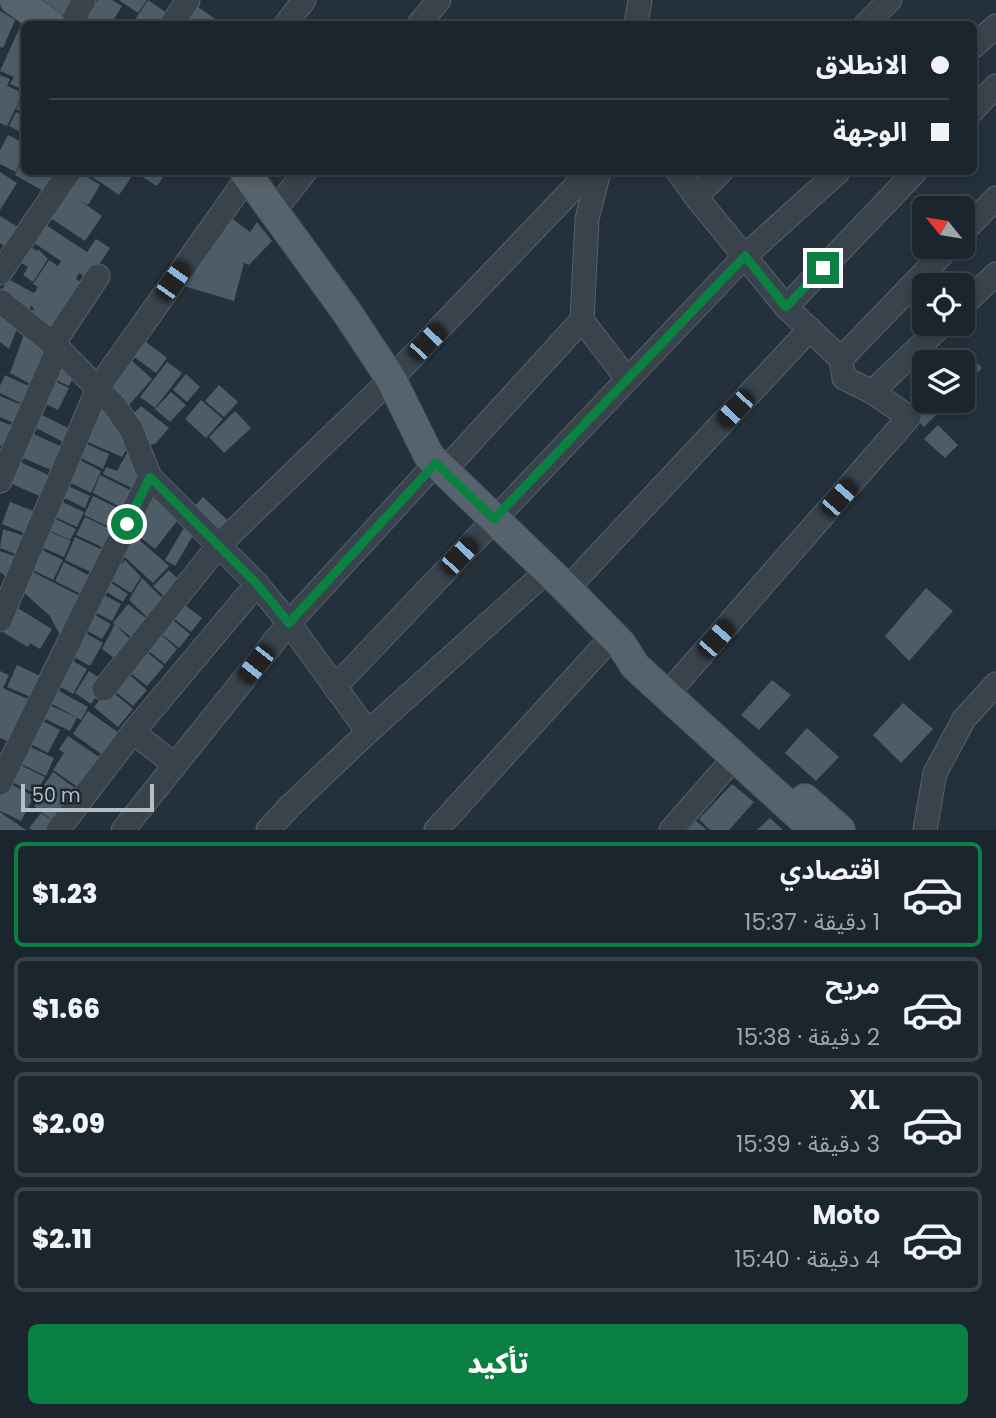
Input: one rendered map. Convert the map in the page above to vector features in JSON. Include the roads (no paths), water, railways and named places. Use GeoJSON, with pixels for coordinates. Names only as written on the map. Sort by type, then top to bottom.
{"type":"FeatureCollection","features":[{"type":"Feature","properties":{"kind":"main road"},"geometry":{"type":"LineString","coordinates":[[15,0],[46,21]]}},
{"type":"Feature","properties":{"kind":"main road"},"geometry":{"type":"LineString","coordinates":[[248,175],[391,379],[429,456],[617,640],[635,666],[815,830]]}},
{"type":"Feature","properties":{"kind":"main road"},"geometry":{"type":"LineString","coordinates":[[617,640],[643,655],[840,830]]}},
{"type":"Feature","properties":{"kind":"street"},"geometry":{"type":"LineString","coordinates":[[73,21],[84,0]]}},
{"type":"Feature","properties":{"kind":"street"},"geometry":{"type":"LineString","coordinates":[[174,21],[188,0]]}},
{"type":"Feature","properties":{"kind":"street"},"geometry":{"type":"LineString","coordinates":[[288,21],[304,0]]}},
{"type":"Feature","properties":{"kind":"street"},"geometry":{"type":"LineString","coordinates":[[422,21],[439,0]]}},
{"type":"Feature","properties":{"kind":"street"},"geometry":{"type":"LineString","coordinates":[[636,21],[640,0]]}},
{"type":"Feature","properties":{"kind":"street"},"geometry":{"type":"LineString","coordinates":[[869,21],[890,0]]}},
{"type":"Feature","properties":{"kind":"street"},"geometry":{"type":"LineString","coordinates":[[977,43],[996,26]]}},
{"type":"Feature","properties":{"kind":"street"},"geometry":{"type":"LineString","coordinates":[[977,106],[996,86]]}},
{"type":"Feature","properties":{"kind":"street"},"geometry":{"type":"LineString","coordinates":[[0,273],[67,175]]}},
{"type":"Feature","properties":{"kind":"street"},"geometry":{"type":"LineString","coordinates":[[0,620],[98,388],[246,175]]}},
{"type":"Feature","properties":{"kind":"street"},"geometry":{"type":"LineString","coordinates":[[274,211],[303,175]]}},
{"type":"Feature","properties":{"kind":"street"},"geometry":{"type":"LineString","coordinates":[[104,688],[218,546],[391,379],[586,175]]}},
{"type":"Feature","properties":{"kind":"street"},"geometry":{"type":"LineString","coordinates":[[598,175],[587,219],[582,320],[628,379]]}},
{"type":"Feature","properties":{"kind":"street"},"geometry":{"type":"LineString","coordinates":[[676,684],[909,417],[872,392],[844,378],[841,359],[786,307],[680,175]]}},
{"type":"Feature","properties":{"kind":"street"},"geometry":{"type":"LineString","coordinates":[[696,197],[718,175]]}},
{"type":"Feature","properties":{"kind":"street"},"geometry":{"type":"LineString","coordinates":[[335,687],[745,256],[835,175]]}},
{"type":"Feature","properties":{"kind":"street"},"geometry":{"type":"LineString","coordinates":[[786,307],[912,175]]}},
{"type":"Feature","properties":{"kind":"street"},"geometry":{"type":"LineString","coordinates":[[975,220],[996,198]]}},
{"type":"Feature","properties":{"kind":"street"},"geometry":{"type":"LineString","coordinates":[[841,359],[937,259]]}},
{"type":"Feature","properties":{"kind":"street"},"geometry":{"type":"LineString","coordinates":[[975,294],[996,274]]}},
{"type":"Feature","properties":{"kind":"street"},"geometry":{"type":"LineString","coordinates":[[0,481],[55,346],[98,276]]}},
{"type":"Feature","properties":{"kind":"street"},"geometry":{"type":"LineString","coordinates":[[0,301],[55,346],[98,388],[131,429],[150,477],[257,584],[289,623],[368,732]]}},
{"type":"Feature","properties":{"kind":"street"},"geometry":{"type":"LineString","coordinates":[[123,830],[289,623],[582,320]]}},
{"type":"Feature","properties":{"kind":"street"},"geometry":{"type":"LineString","coordinates":[[268,830],[368,732],[557,580],[810,329]]}},
{"type":"Feature","properties":{"kind":"street"},"geometry":{"type":"LineString","coordinates":[[872,392],[930,336]]}},
{"type":"Feature","properties":{"kind":"street"},"geometry":{"type":"LineString","coordinates":[[0,783],[150,477]]}},
{"type":"Feature","properties":{"kind":"street"},"geometry":{"type":"LineString","coordinates":[[58,830],[133,732],[257,584]]}},
{"type":"Feature","properties":{"kind":"street"},"geometry":{"type":"LineString","coordinates":[[436,830],[617,640]]}},
{"type":"Feature","properties":{"kind":"street"},"geometry":{"type":"LineString","coordinates":[[925,830],[935,773],[964,719],[996,684]]}},
{"type":"Feature","properties":{"kind":"street"},"geometry":{"type":"LineString","coordinates":[[133,732],[175,765]]}},
{"type":"Feature","properties":{"kind":"street"},"geometry":{"type":"LineString","coordinates":[[671,830],[735,757]]}}]}
